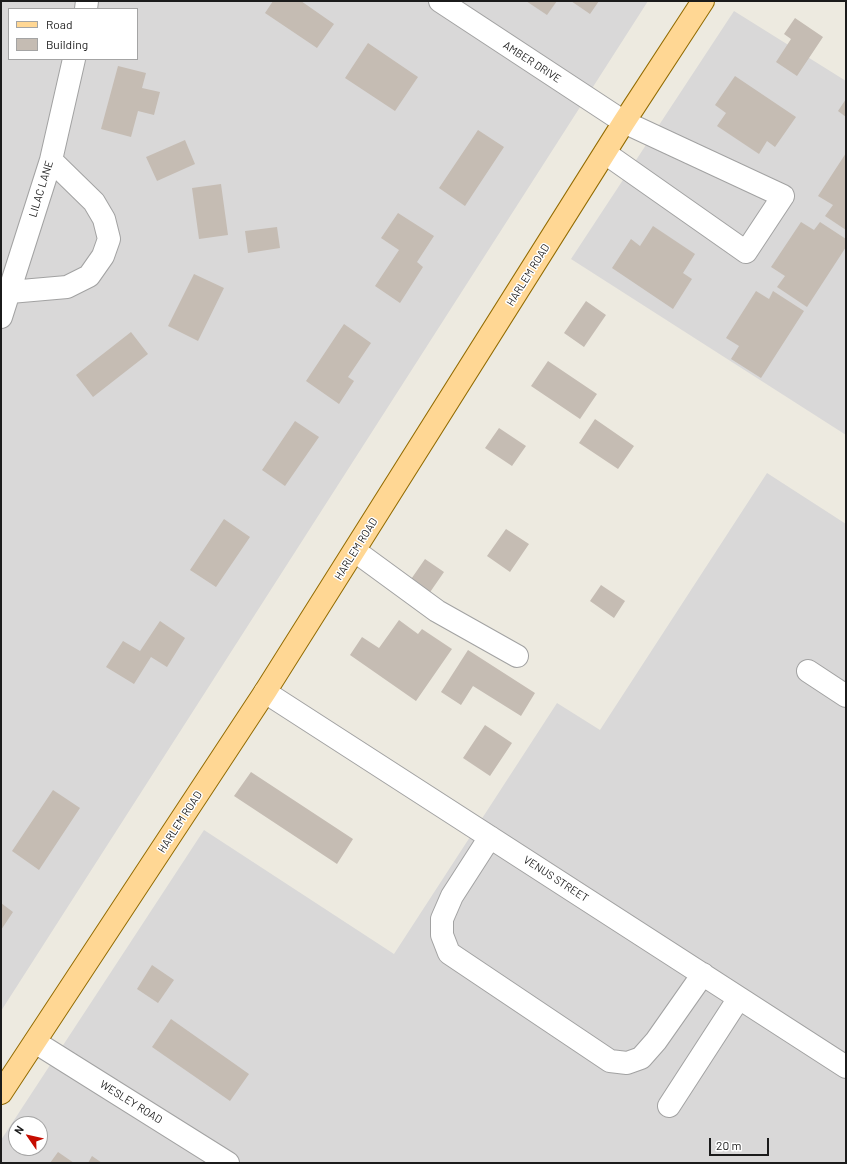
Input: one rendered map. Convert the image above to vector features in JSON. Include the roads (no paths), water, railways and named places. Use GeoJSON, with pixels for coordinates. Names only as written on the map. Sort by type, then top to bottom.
{"type":"FeatureCollection","features":[{"type":"Feature","properties":{"kind":"main road","name":"HARLEM ROAD"},"geometry":{"type":"LineString","coordinates":[[1,1093],[265,692],[624,122],[703,1]]}},
{"type":"Feature","properties":{"kind":"street","name":"AMBER DRIVE"},"geometry":{"type":"LineString","coordinates":[[440,1],[624,122],[783,196],[746,252],[605,154]]}},
{"type":"Feature","properties":{"kind":"street","name":"LILAC LANE"},"geometry":{"type":"LineString","coordinates":[[1,317],[50,160],[74,60]]}},
{"type":"Feature","properties":{"kind":"street"},"geometry":{"type":"LineString","coordinates":[[10,292],[67,287],[89,276],[104,256],[109,239],[104,219],[94,202],[50,160]]}},
{"type":"Feature","properties":{"kind":"street"},"geometry":{"type":"LineString","coordinates":[[354,551],[437,611],[517,656]]}},
{"type":"Feature","properties":{"kind":"street"},"geometry":{"type":"LineString","coordinates":[[808,671],[846,696]]}},
{"type":"Feature","properties":{"kind":"street","name":"VENUS STREET"},"geometry":{"type":"LineString","coordinates":[[265,692],[846,1067]]}},
{"type":"Feature","properties":{"kind":"street"},"geometry":{"type":"LineString","coordinates":[[490,837],[452,896],[442,919],[442,935],[449,953],[610,1061],[627,1063],[641,1058],[656,1041],[703,974]]}},
{"type":"Feature","properties":{"kind":"street"},"geometry":{"type":"LineString","coordinates":[[669,1106],[739,998]]}},
{"type":"Feature","properties":{"kind":"street","name":"WESLEY ROAD"},"geometry":{"type":"LineString","coordinates":[[35,1042],[228,1163]]}}]}
